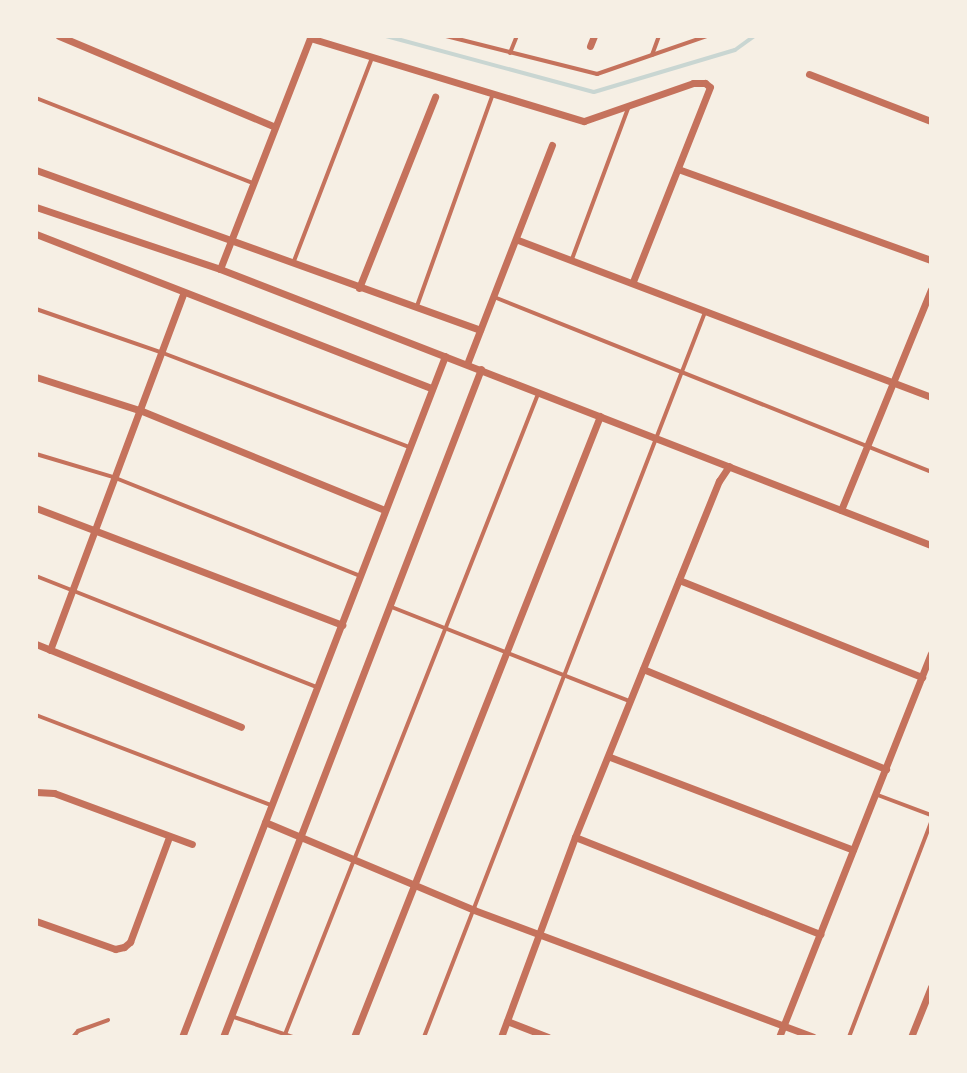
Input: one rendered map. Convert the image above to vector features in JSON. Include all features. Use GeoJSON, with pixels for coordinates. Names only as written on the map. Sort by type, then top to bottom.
{"type":"FeatureCollection","features":[{"type":"Feature","properties":{"kind":"street"},"geometry":{"type":"LineString","coordinates":[[59,36],[275,127]]}},
{"type":"Feature","properties":{"kind":"street"},"geometry":{"type":"LineString","coordinates":[[590,46],[594,36]]}},
{"type":"Feature","properties":{"kind":"street"},"geometry":{"type":"LineString","coordinates":[[220,269],[310,37],[584,121],[699,81],[710,87],[633,281]]}},
{"type":"Feature","properties":{"kind":"street"},"geometry":{"type":"LineString","coordinates":[[809,74],[931,121]]}},
{"type":"Feature","properties":{"kind":"street"},"geometry":{"type":"LineString","coordinates":[[359,288],[435,97]]}},
{"type":"Feature","properties":{"kind":"street"},"geometry":{"type":"LineString","coordinates":[[467,364],[518,240],[552,145]]}},
{"type":"Feature","properties":{"kind":"street"},"geometry":{"type":"LineString","coordinates":[[678,169],[931,260]]}},
{"type":"Feature","properties":{"kind":"street"},"geometry":{"type":"LineString","coordinates":[[36,170],[480,330]]}},
{"type":"Feature","properties":{"kind":"street"},"geometry":{"type":"LineString","coordinates":[[36,207],[220,269],[931,545]]}},
{"type":"Feature","properties":{"kind":"street"},"geometry":{"type":"LineString","coordinates":[[36,234],[432,388]]}},
{"type":"Feature","properties":{"kind":"street"},"geometry":{"type":"LineString","coordinates":[[518,240],[633,281],[931,397]]}},
{"type":"Feature","properties":{"kind":"street"},"geometry":{"type":"LineString","coordinates":[[841,510],[931,290]]}},
{"type":"Feature","properties":{"kind":"street"},"geometry":{"type":"LineString","coordinates":[[50,650],[92,530],[142,411],[184,292]]}},
{"type":"Feature","properties":{"kind":"street"},"geometry":{"type":"LineString","coordinates":[[182,1037],[445,356]]}},
{"type":"Feature","properties":{"kind":"street"},"geometry":{"type":"LineString","coordinates":[[223,1037],[481,369]]}},
{"type":"Feature","properties":{"kind":"street"},"geometry":{"type":"LineString","coordinates":[[36,377],[142,411],[385,510]]}},
{"type":"Feature","properties":{"kind":"street"},"geometry":{"type":"LineString","coordinates":[[354,1037],[600,416]]}},
{"type":"Feature","properties":{"kind":"street"},"geometry":{"type":"LineString","coordinates":[[501,1037],[575,837],[610,757],[719,481],[729,466]]}},
{"type":"Feature","properties":{"kind":"street"},"geometry":{"type":"LineString","coordinates":[[36,508],[342,625]]}},
{"type":"Feature","properties":{"kind":"street"},"geometry":{"type":"LineString","coordinates":[[679,580],[922,677]]}},
{"type":"Feature","properties":{"kind":"street"},"geometry":{"type":"LineString","coordinates":[[36,644],[241,727]]}},
{"type":"Feature","properties":{"kind":"street"},"geometry":{"type":"LineString","coordinates":[[779,1037],[931,654]]}},
{"type":"Feature","properties":{"kind":"street"},"geometry":{"type":"LineString","coordinates":[[643,669],[886,769]]}},
{"type":"Feature","properties":{"kind":"street"},"geometry":{"type":"LineString","coordinates":[[610,757],[853,850]]}},
{"type":"Feature","properties":{"kind":"street"},"geometry":{"type":"LineString","coordinates":[[36,792],[54,793],[192,844]]}},
{"type":"Feature","properties":{"kind":"street"},"geometry":{"type":"LineString","coordinates":[[265,822],[474,910],[813,1037]]}},
{"type":"Feature","properties":{"kind":"street"},"geometry":{"type":"LineString","coordinates":[[36,921],[115,949],[130,942],[169,837]]}},
{"type":"Feature","properties":{"kind":"street"},"geometry":{"type":"LineString","coordinates":[[575,837],[820,934]]}},
{"type":"Feature","properties":{"kind":"street"},"geometry":{"type":"LineString","coordinates":[[911,1037],[931,987]]}},
{"type":"Feature","properties":{"kind":"street"},"geometry":{"type":"LineString","coordinates":[[507,1021],[548,1037]]}},
{"type":"Feature","properties":{"kind":"lane"},"geometry":{"type":"LineString","coordinates":[[446,36],[597,74],[707,36]]}},
{"type":"Feature","properties":{"kind":"lane"},"geometry":{"type":"LineString","coordinates":[[510,53],[517,36]]}},
{"type":"Feature","properties":{"kind":"lane"},"geometry":{"type":"LineString","coordinates":[[652,55],[659,36]]}},
{"type":"Feature","properties":{"kind":"lane"},"geometry":{"type":"LineString","coordinates":[[293,263],[372,58]]}},
{"type":"Feature","properties":{"kind":"lane"},"geometry":{"type":"LineString","coordinates":[[416,309],[493,94]]}},
{"type":"Feature","properties":{"kind":"lane"},"geometry":{"type":"LineString","coordinates":[[36,98],[253,183]]}},
{"type":"Feature","properties":{"kind":"lane"},"geometry":{"type":"LineString","coordinates":[[572,259],[629,106]]}},
{"type":"Feature","properties":{"kind":"lane"},"geometry":{"type":"LineString","coordinates":[[494,297],[931,472]]}},
{"type":"Feature","properties":{"kind":"lane"},"geometry":{"type":"LineString","coordinates":[[36,309],[163,353],[410,448]]}},
{"type":"Feature","properties":{"kind":"lane"},"geometry":{"type":"LineString","coordinates":[[424,1037],[705,310]]}},
{"type":"Feature","properties":{"kind":"lane"},"geometry":{"type":"LineString","coordinates":[[284,1036],[538,392]]}},
{"type":"Feature","properties":{"kind":"lane"},"geometry":{"type":"LineString","coordinates":[[36,454],[113,477],[360,576]]}},
{"type":"Feature","properties":{"kind":"lane"},"geometry":{"type":"LineString","coordinates":[[36,576],[317,687]]}},
{"type":"Feature","properties":{"kind":"lane"},"geometry":{"type":"LineString","coordinates":[[389,606],[630,702]]}},
{"type":"Feature","properties":{"kind":"lane"},"geometry":{"type":"LineString","coordinates":[[36,715],[270,805]]}},
{"type":"Feature","properties":{"kind":"lane"},"geometry":{"type":"LineString","coordinates":[[875,794],[931,815]]}},
{"type":"Feature","properties":{"kind":"lane"},"geometry":{"type":"LineString","coordinates":[[849,1037],[931,822]]}},
{"type":"Feature","properties":{"kind":"lane"},"geometry":{"type":"LineString","coordinates":[[231,1016],[293,1037]]}},
{"type":"Feature","properties":{"kind":"lane"},"geometry":{"type":"LineString","coordinates":[[73,1037],[89,1026],[108,1020]]}},
{"type":"Feature","properties":{"kind":"waterway"},"geometry":{"type":"LineString","coordinates":[[386,36],[594,92],[735,50],[754,36]]}}]}
